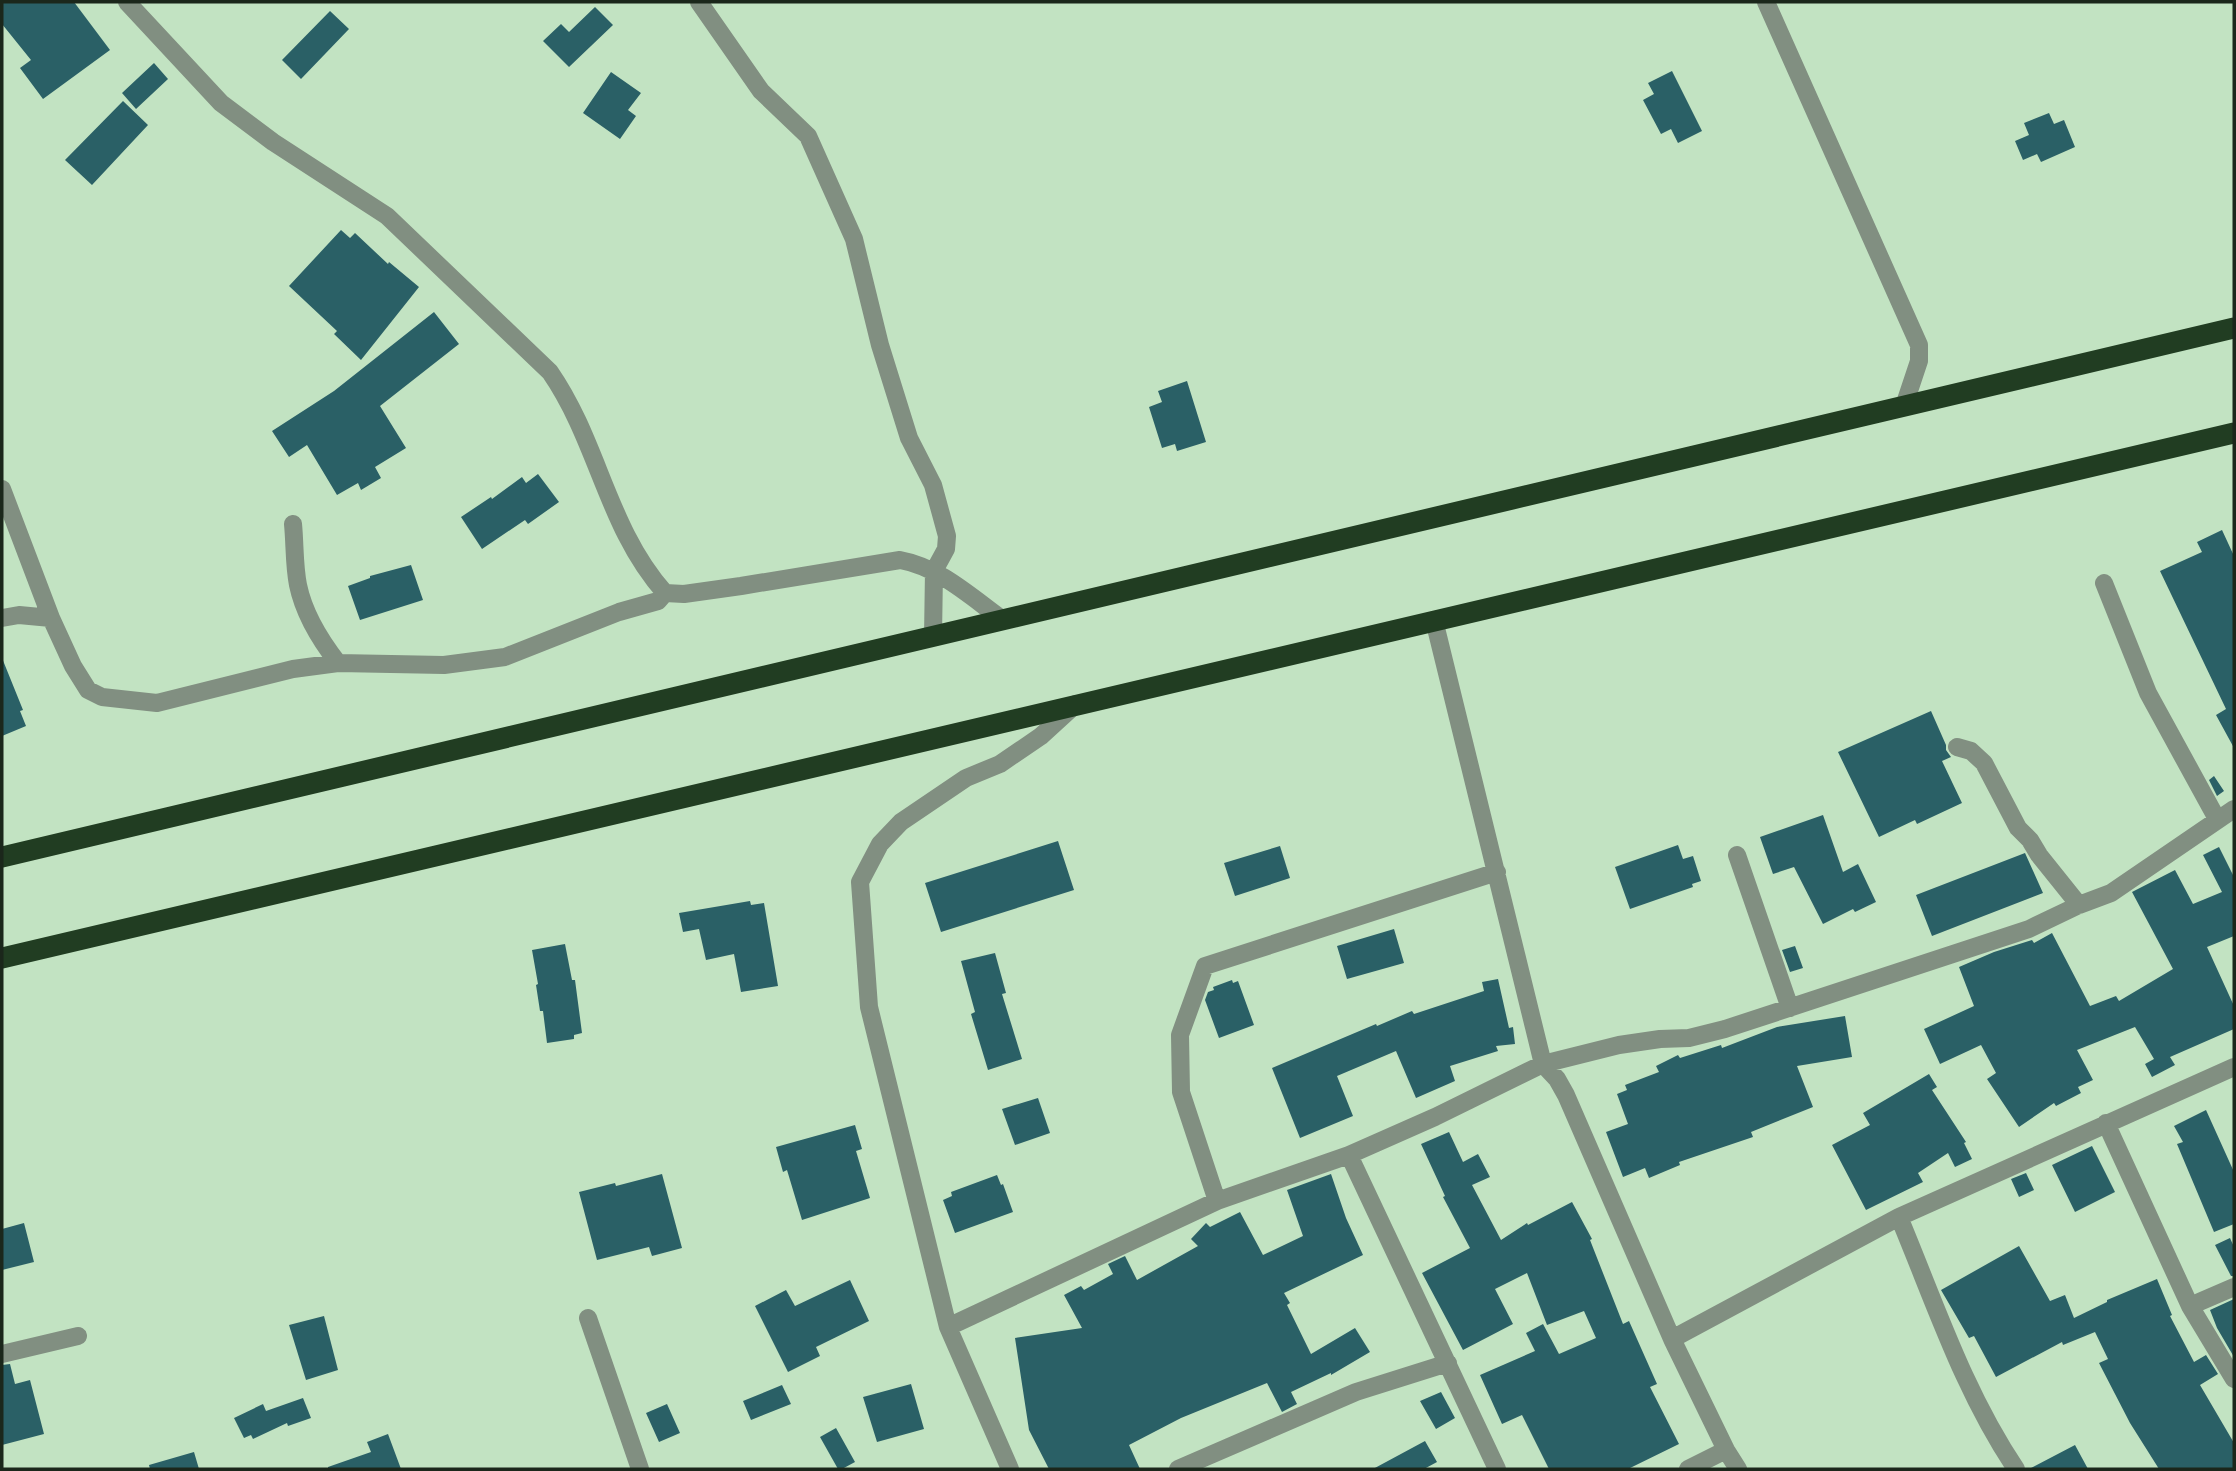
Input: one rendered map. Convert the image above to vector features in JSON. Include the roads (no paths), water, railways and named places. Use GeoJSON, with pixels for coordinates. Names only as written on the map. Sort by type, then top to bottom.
{"type":"FeatureCollection","features":[{"type":"Feature","properties":{"kind":"highway"},"geometry":{"type":"LineString","coordinates":[[2,856],[2234,328]]}},
{"type":"Feature","properties":{"kind":"highway"},"geometry":{"type":"LineString","coordinates":[[2,958],[2234,433]]}},
{"type":"Feature","properties":{"kind":"street"},"geometry":{"type":"LineString","coordinates":[[127,2],[221,103],[273,142],[387,216],[550,372],[568,398],[583,430],[622,530],[649,575],[665,593],[684,594],[741,586],[900,560],[920,564],[934,571],[1003,620]]}},
{"type":"Feature","properties":{"kind":"street"},"geometry":{"type":"LineString","coordinates":[[699,2],[761,91],[808,136],[854,239],[880,345],[909,439],[933,485],[945,526],[946,548],[934,571],[933,637]]}},
{"type":"Feature","properties":{"kind":"street"},"geometry":{"type":"LineString","coordinates":[[1766,2],[1919,345],[1919,361],[1904,407]]}},
{"type":"Feature","properties":{"kind":"street"},"geometry":{"type":"LineString","coordinates":[[2,489],[51,618],[73,666],[88,690],[102,697],[127,701],[157,703],[293,669],[338,663],[444,665],[505,657],[619,612],[658,601],[665,593]]}},
{"type":"Feature","properties":{"kind":"street"},"geometry":{"type":"LineString","coordinates":[[293,524],[298,585],[304,604],[323,643],[338,663]]}},
{"type":"Feature","properties":{"kind":"street"},"geometry":{"type":"LineString","coordinates":[[2104,583],[2148,693],[2217,819]]}},
{"type":"Feature","properties":{"kind":"street"},"geometry":{"type":"LineString","coordinates":[[2,618],[19,615],[51,618]]}},
{"type":"Feature","properties":{"kind":"street"},"geometry":{"type":"LineString","coordinates":[[1434,620],[1543,1065],[1557,1079],[1566,1095],[1672,1339],[1738,1469]]}},
{"type":"Feature","properties":{"kind":"street"},"geometry":{"type":"LineString","coordinates":[[1010,1469],[948,1328],[869,1007],[860,882],[880,844],[901,822],[966,778],[1000,764],[1041,736],[1076,704]]}},
{"type":"Feature","properties":{"kind":"street"},"geometry":{"type":"LineString","coordinates":[[1957,747],[1971,751],[1984,763],[2018,828],[2079,905]]}},
{"type":"Feature","properties":{"kind":"street"},"geometry":{"type":"LineString","coordinates":[[948,1328],[1217,1201],[1349,1155],[1543,1065],[1619,1045],[1689,1038],[2029,929],[2110,893],[2234,809]]}},
{"type":"Feature","properties":{"kind":"street"},"geometry":{"type":"LineString","coordinates":[[1737,855],[1790,1007]]}},
{"type":"Feature","properties":{"kind":"street"},"geometry":{"type":"LineString","coordinates":[[1217,1201],[1181,1092],[1180,1035],[1205,966],[1497,872]]}},
{"type":"Feature","properties":{"kind":"street"},"geometry":{"type":"LineString","coordinates":[[1672,1339],[1899,1217],[2234,1066]]}},
{"type":"Feature","properties":{"kind":"street"},"geometry":{"type":"LineString","coordinates":[[2106,1123],[2190,1306],[2234,1379]]}},
{"type":"Feature","properties":{"kind":"street"},"geometry":{"type":"LineString","coordinates":[[1349,1155],[1497,1469]]}},
{"type":"Feature","properties":{"kind":"street"},"geometry":{"type":"LineString","coordinates":[[1899,1217],[1968,1386],[1996,1440],[2016,1469]]}},
{"type":"Feature","properties":{"kind":"street"},"geometry":{"type":"LineString","coordinates":[[2190,1306],[2234,1287]]}},
{"type":"Feature","properties":{"kind":"street"},"geometry":{"type":"LineString","coordinates":[[589,1318],[640,1469]]}},
{"type":"Feature","properties":{"kind":"street"},"geometry":{"type":"LineString","coordinates":[[2,1354],[78,1336]]}},
{"type":"Feature","properties":{"kind":"street"},"geometry":{"type":"LineString","coordinates":[[1178,1469],[1356,1392],[1448,1363]]}},
{"type":"Feature","properties":{"kind":"street"},"geometry":{"type":"LineString","coordinates":[[1688,1469],[1726,1450]]}}]}
